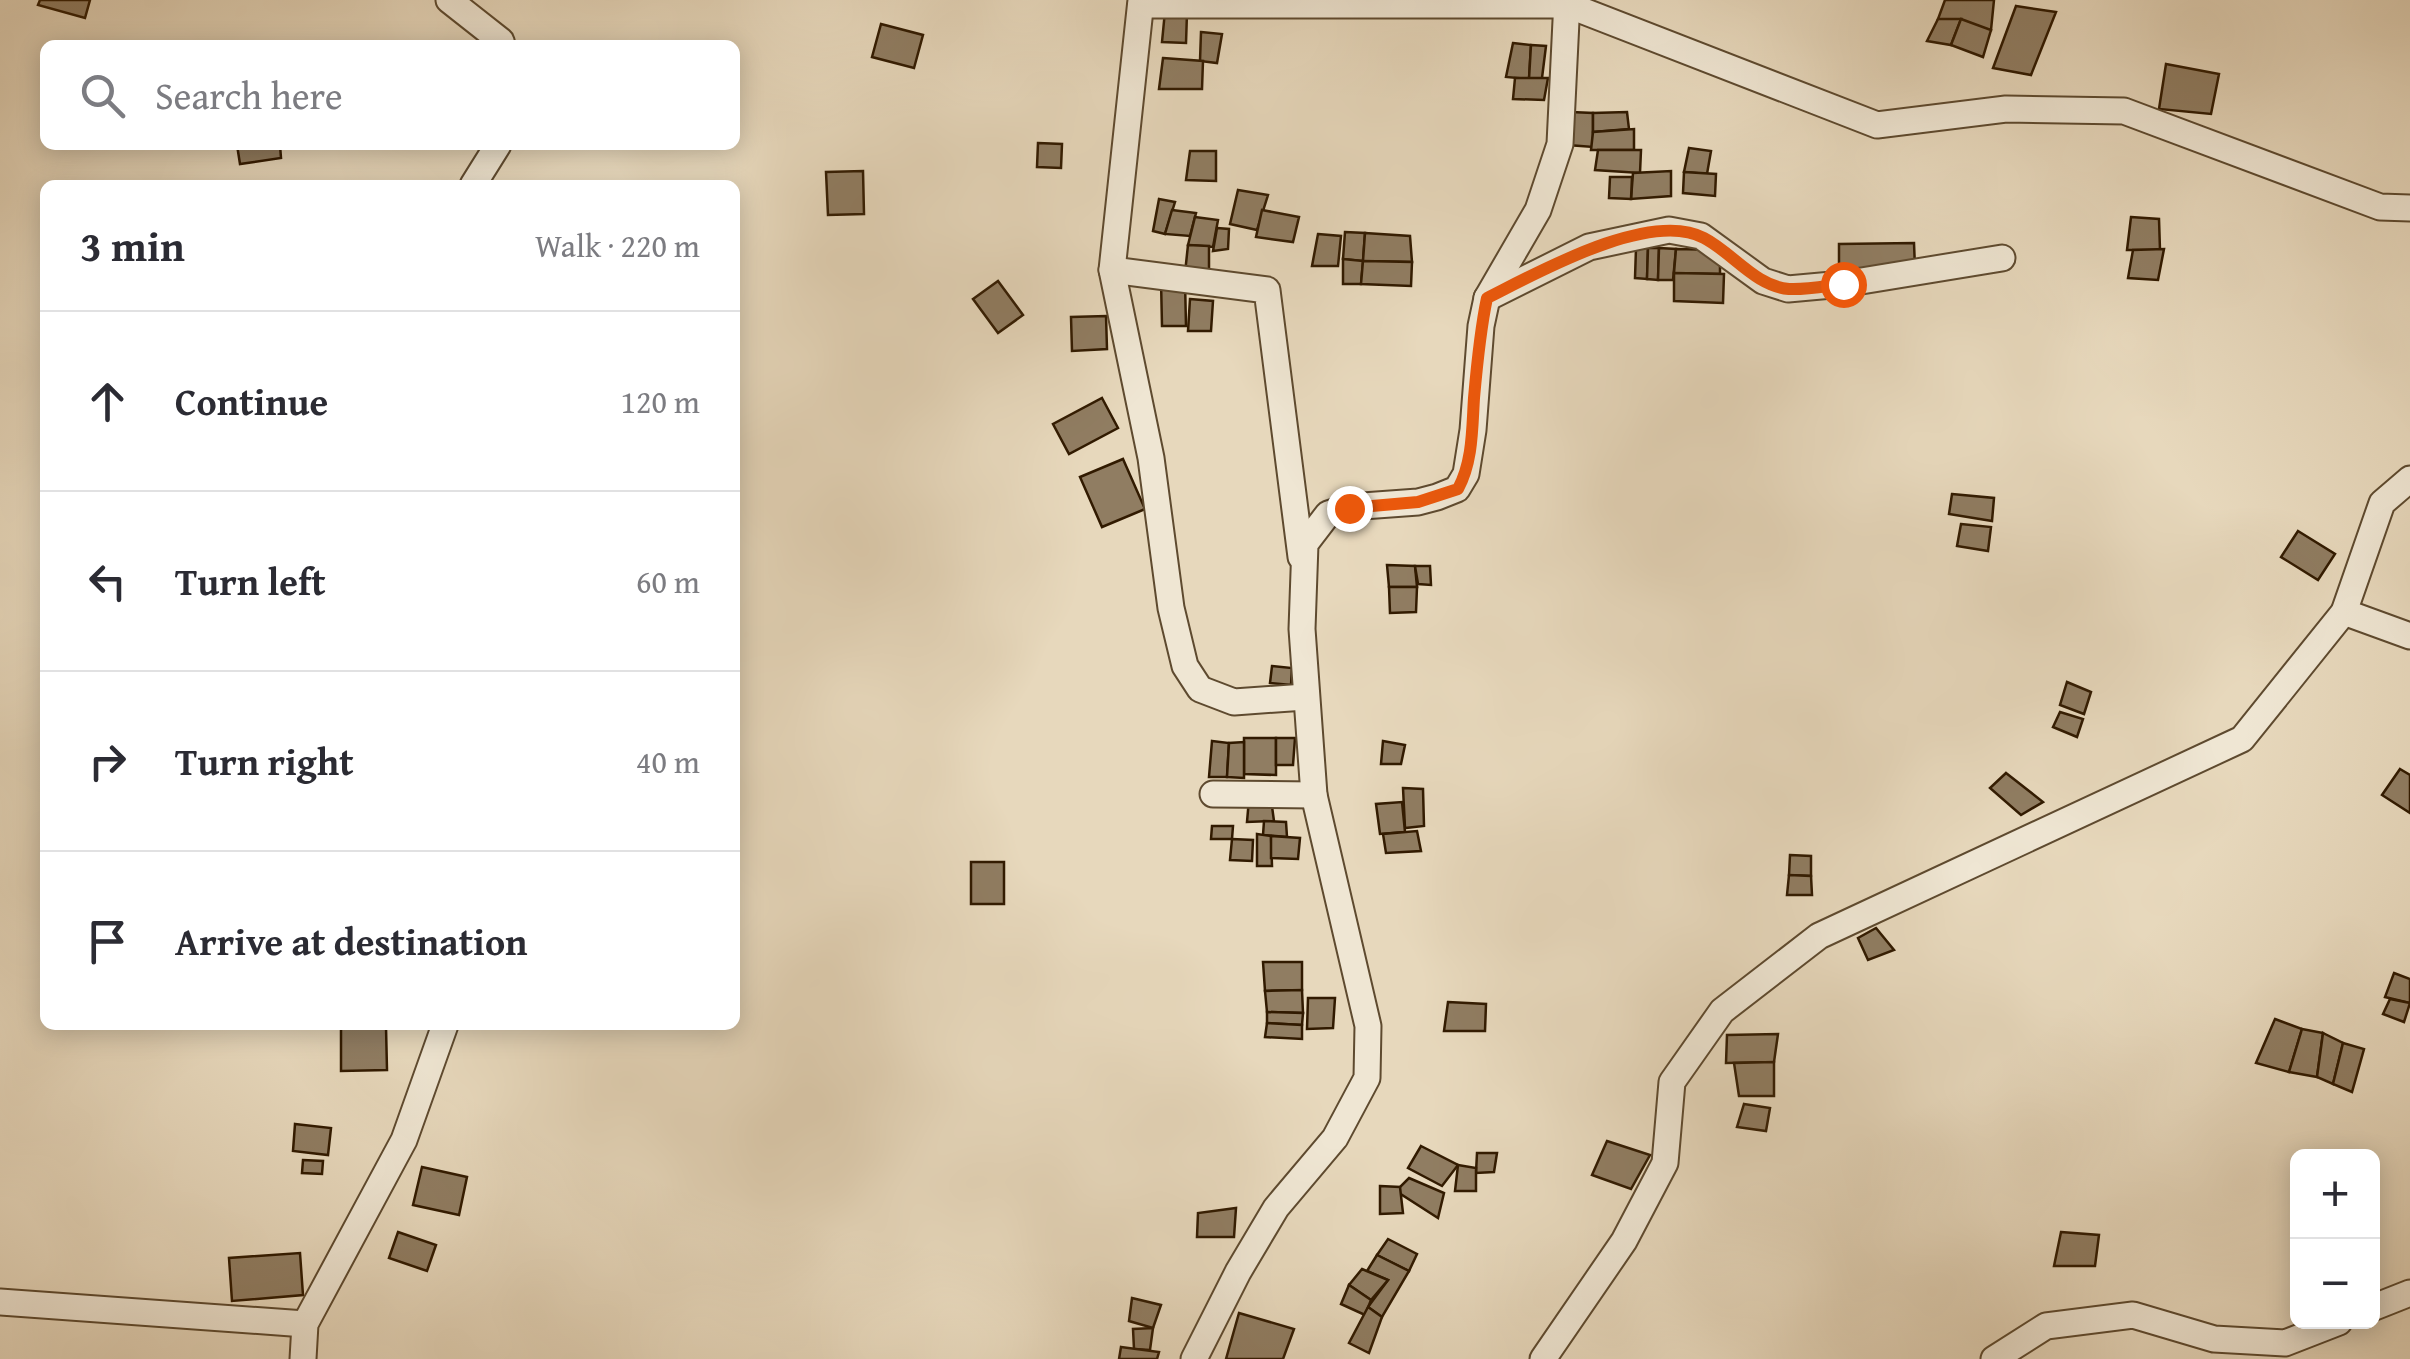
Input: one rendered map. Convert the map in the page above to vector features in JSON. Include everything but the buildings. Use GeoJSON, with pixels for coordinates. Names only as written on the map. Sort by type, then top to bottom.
{"type":"FeatureCollection","features":[{"type":"Feature","properties":{"kind":"street"},"geometry":{"type":"LineString","coordinates":[[449,0],[500,40]]}},
{"type":"Feature","properties":{"kind":"street"},"geometry":{"type":"LineString","coordinates":[[1305,697],[1234,702],[1200,689],[1184,666],[1151,458],[1112,270],[1141,2],[1568,2],[1877,125],[2006,109],[2124,111],[2380,207],[2410,208]]}},
{"type":"Feature","properties":{"kind":"street"},"geometry":{"type":"LineString","coordinates":[[1302,563],[1305,544],[1328,514],[1349,508],[1418,502],[1458,489],[1466,474],[1487,298],[1538,210],[1560,144],[1568,2]]}},
{"type":"Feature","properties":{"kind":"street"},"geometry":{"type":"LineString","coordinates":[[476,180],[495,150]]}},
{"type":"Feature","properties":{"kind":"street"},"geometry":{"type":"LineString","coordinates":[[1487,298],[1588,247],[1669,230],[1701,236],[1763,281],[1788,289],[2002,258]]}},
{"type":"Feature","properties":{"kind":"street"},"geometry":{"type":"LineString","coordinates":[[1112,270],[1267,290],[1302,563],[1305,697],[1314,795],[1368,1026],[1367,1078],[1334,1138],[1276,1208],[1194,1359]]}},
{"type":"Feature","properties":{"kind":"street"},"geometry":{"type":"LineString","coordinates":[[1542,1359],[1624,1241],[1664,1162],[1672,1082],[1722,1011],[1819,936],[2242,738],[2344,612],[2382,503],[2410,480]]}},
{"type":"Feature","properties":{"kind":"street"},"geometry":{"type":"LineString","coordinates":[[2344,612],[2410,636]]}},
{"type":"Feature","properties":{"kind":"street"},"geometry":{"type":"LineString","coordinates":[[1213,794],[1314,795]]}},
{"type":"Feature","properties":{"kind":"street"},"geometry":{"type":"LineString","coordinates":[[303,1359],[305,1324],[404,1140],[443,1030]]}},
{"type":"Feature","properties":{"kind":"street"},"geometry":{"type":"LineString","coordinates":[[2380,1305],[2410,1293]]}},
{"type":"Feature","properties":{"kind":"street"},"geometry":{"type":"LineString","coordinates":[[0,1302],[305,1324]]}},
{"type":"Feature","properties":{"kind":"street"},"geometry":{"type":"LineString","coordinates":[[1994,1359],[2046,1326],[2133,1315],[2214,1340],[2285,1343],[2321,1329]]}},
{"type":"Feature","properties":{"kind":"route"},"geometry":{"type":"LineString","coordinates":[[1349,508],[1418,502],[1458,489],[1466,474],[1473,430],[1481,326],[1487,298],[1588,247],[1669,230],[1701,236],[1763,281],[1788,289],[1843,284]]}}]}
